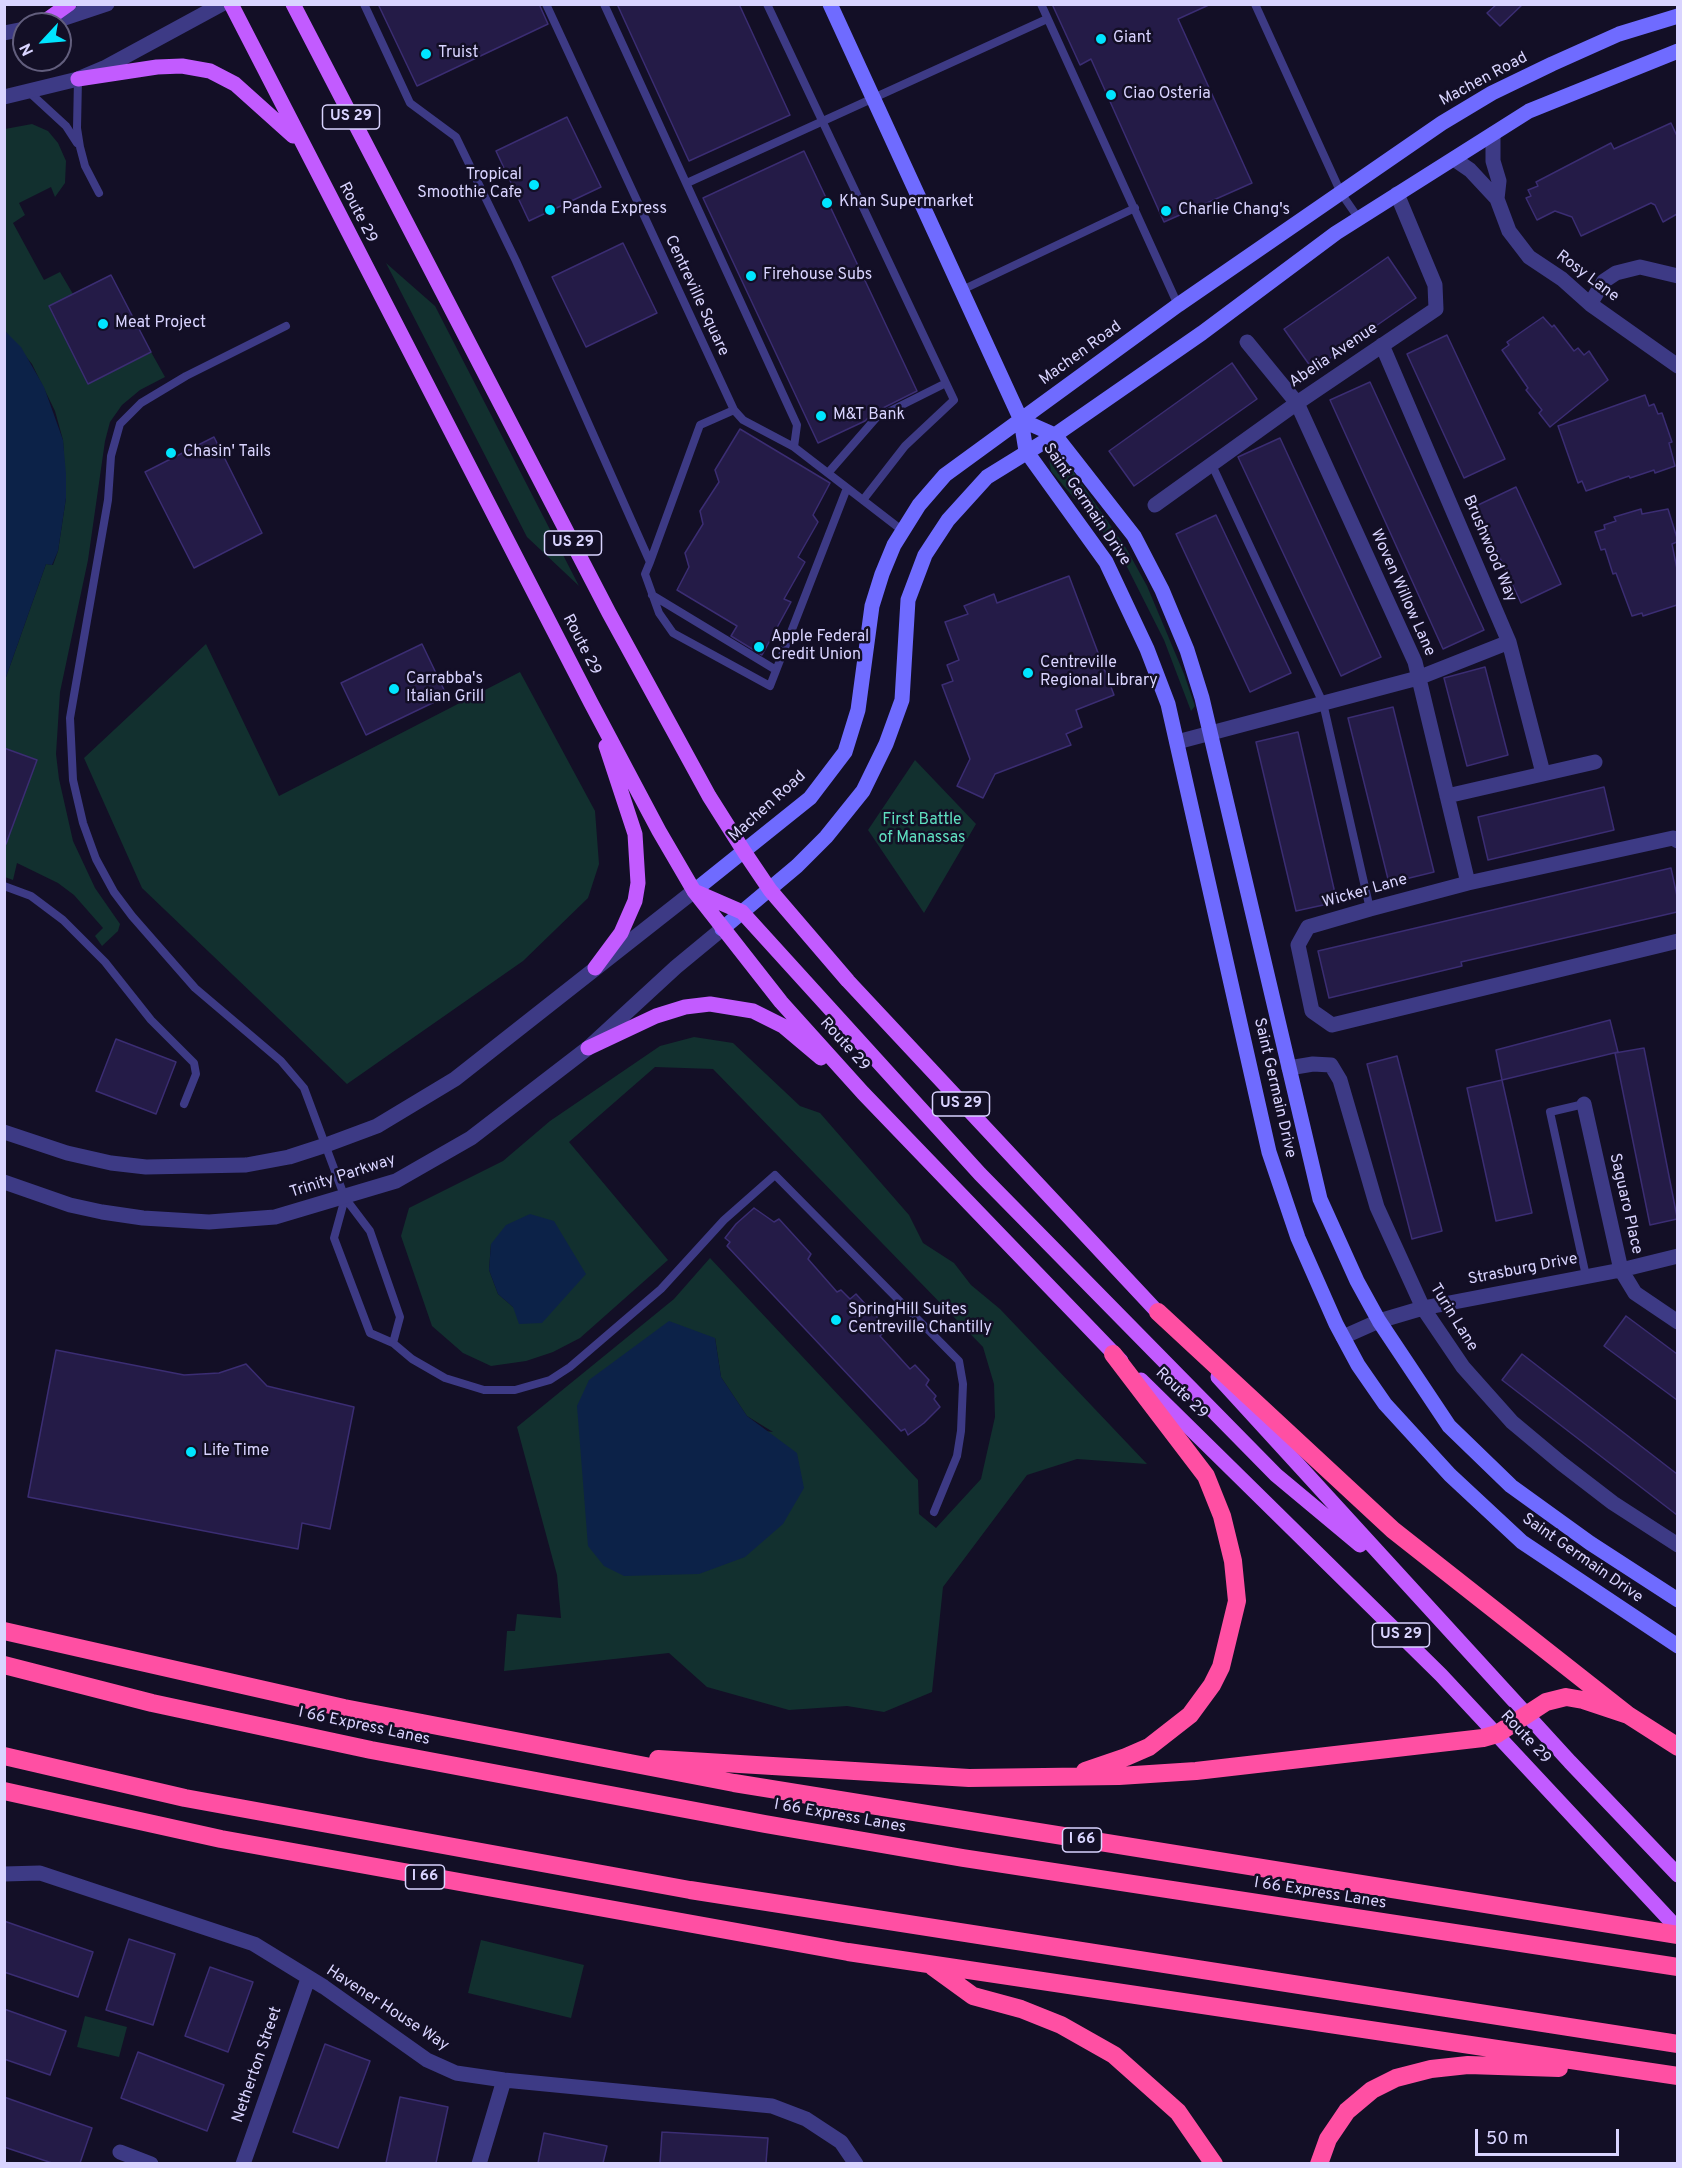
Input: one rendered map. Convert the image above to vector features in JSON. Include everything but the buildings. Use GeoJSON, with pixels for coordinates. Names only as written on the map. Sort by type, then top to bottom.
{"type":"FeatureCollection","features":[{"type":"Feature","properties":{"kind":"highway"},"geometry":{"type":"LineString","coordinates":[[1158,1312],[1393,1530],[1628,1714],[1677,1747]]}},
{"type":"Feature","properties":{"kind":"highway"},"geometry":{"type":"LineString","coordinates":[[1048,1779],[1126,1757],[1170,1733],[1190,1715],[1207,1692],[1221,1667],[1237,1601],[1233,1561],[1222,1516],[1206,1476],[1113,1354]]}},
{"type":"Feature","properties":{"kind":"highway","name":"I 66"},"geometry":{"type":"LineString","coordinates":[[4,1631],[333,1706],[572,1754],[734,1783],[1677,1935]]}},
{"type":"Feature","properties":{"kind":"highway","name":"I 66 Express Lanes"},"geometry":{"type":"LineString","coordinates":[[4,1665],[152,1702],[371,1750],[765,1824],[963,1858],[1677,1967]]}},
{"type":"Feature","properties":{"kind":"highway"},"geometry":{"type":"LineString","coordinates":[[572,1754],[881,1774],[1048,1779],[1196,1771],[1483,1738],[1497,1734],[1546,1702],[1566,1697],[1628,1714]]}},
{"type":"Feature","properties":{"kind":"highway"},"geometry":{"type":"LineString","coordinates":[[4,1756],[185,1798],[690,1890],[1677,2044]]}},
{"type":"Feature","properties":{"kind":"highway","name":"I 66"},"geometry":{"type":"LineString","coordinates":[[4,1791],[221,1839],[932,1966],[1301,2018],[1677,2076]]}},
{"type":"Feature","properties":{"kind":"highway"},"geometry":{"type":"LineString","coordinates":[[932,1966],[973,1996],[1021,2009],[1061,2025],[1114,2055],[1178,2112],[1214,2163]]}},
{"type":"Feature","properties":{"kind":"highway"},"geometry":{"type":"LineString","coordinates":[[1319,2163],[1333,2132],[1357,2102],[1396,2078],[1431,2069],[1468,2065],[1657,2073]]}},
{"type":"Feature","properties":{"kind":"main road","name":"Route 29"},"geometry":{"type":"LineString","coordinates":[[231,4],[300,143],[591,703],[659,831],[694,891],[722,929],[781,1002],[863,1093],[1113,1354],[1346,1579],[1497,1734],[1677,1929]]}},
{"type":"Feature","properties":{"kind":"main road","name":"Route 29"},"geometry":{"type":"LineString","coordinates":[[293,4],[609,613],[709,796],[770,890],[856,990],[1158,1312],[1408,1586],[1677,1875]]}},
{"type":"Feature","properties":{"kind":"main road"},"geometry":{"type":"LineString","coordinates":[[78,79],[157,67],[182,66],[210,71],[235,84],[300,143]]}},
{"type":"Feature","properties":{"kind":"main road"},"geometry":{"type":"LineString","coordinates":[[591,703],[635,834],[638,857],[635,901],[621,933],[594,968]]}},
{"type":"Feature","properties":{"kind":"main road"},"geometry":{"type":"LineString","coordinates":[[694,891],[742,912],[980,1174],[1268,1466],[1408,1586]]}},
{"type":"Feature","properties":{"kind":"main road"},"geometry":{"type":"LineString","coordinates":[[588,1048],[656,1016],[685,1007],[703,1004],[731,1006],[753,1011],[783,1026],[863,1093]]}},
{"type":"Feature","properties":{"kind":"street"},"geometry":{"type":"LineString","coordinates":[[72,16],[107,4]]}},
{"type":"Feature","properties":{"kind":"street"},"geometry":{"type":"LineString","coordinates":[[4,97],[78,79],[144,48],[222,4]]}},
{"type":"Feature","properties":{"kind":"street","name":"Saint Germain Drive"},"geometry":{"type":"LineString","coordinates":[[830,4],[1021,420],[1026,452],[1106,562],[1120,588],[1168,704],[1269,1152],[1298,1239],[1343,1337],[1385,1404],[1450,1475],[1522,1542],[1677,1646]]}},
{"type":"Feature","properties":{"kind":"street","name":"Machen Road"},"geometry":{"type":"LineString","coordinates":[[694,891],[745,853],[810,798],[845,752],[858,711],[872,606],[882,574],[903,531],[919,505],[945,475],[1178,305],[1442,123],[1492,93],[1620,34],[1677,16]]}},
{"type":"Feature","properties":{"kind":"street"},"geometry":{"type":"LineString","coordinates":[[722,929],[770,890],[826,837],[863,791],[886,744],[902,700],[908,600],[925,555],[948,520],[987,477],[1055,435],[1202,333],[1359,219],[1528,111],[1677,51]]}},
{"type":"Feature","properties":{"kind":"street","name":"Rosy Lane"},"geometry":{"type":"LineString","coordinates":[[1493,134],[1493,161],[1499,181],[1497,199]]}},
{"type":"Feature","properties":{"kind":"street","name":"Rosy Lane"},"geometry":{"type":"LineString","coordinates":[[1454,159],[1470,170],[1497,199],[1509,231],[1529,257],[1562,279],[1590,304],[1677,366]]}},
{"type":"Feature","properties":{"kind":"street","name":"Abelia Avenue"},"geometry":{"type":"LineString","coordinates":[[1155,505],[1297,403],[1436,309],[1435,285],[1397,194]]}},
{"type":"Feature","properties":{"kind":"street"},"geometry":{"type":"LineString","coordinates":[[1590,304],[1604,281],[1616,273],[1640,267],[1677,276]]}},
{"type":"Feature","properties":{"kind":"street","name":"Woven Willow Lane"},"geometry":{"type":"LineString","coordinates":[[1247,342],[1297,403],[1414,662],[1468,883]]}},
{"type":"Feature","properties":{"kind":"street","name":"Brushwood Way"},"geometry":{"type":"LineString","coordinates":[[1382,345],[1509,642],[1543,773]]}},
{"type":"Feature","properties":{"kind":"street","name":"Saint Germain Drive"},"geometry":{"type":"LineString","coordinates":[[1021,420],[1055,435],[1134,536],[1162,590],[1187,650],[1210,733],[1320,1199],[1379,1321],[1449,1425],[1511,1485],[1590,1543],[1677,1600]]}},
{"type":"Feature","properties":{"kind":"street"},"geometry":{"type":"LineString","coordinates":[[1177,742],[1418,678],[1509,642]]}},
{"type":"Feature","properties":{"kind":"street"},"geometry":{"type":"LineString","coordinates":[[1447,796],[1595,762]]}},
{"type":"Feature","properties":{"kind":"street","name":"Wicker Lane"},"geometry":{"type":"LineString","coordinates":[[1677,841],[1673,838],[1468,883],[1370,909],[1308,927],[1298,945],[1312,1011],[1332,1025],[1677,941]]}},
{"type":"Feature","properties":{"kind":"street"},"geometry":{"type":"LineString","coordinates":[[4,1132],[67,1153],[111,1163],[146,1167],[246,1165],[326,1145],[378,1126],[455,1079],[694,891]]}},
{"type":"Feature","properties":{"kind":"street","name":"Trinity Parkway"},"geometry":{"type":"LineString","coordinates":[[4,1182],[70,1205],[176,1221],[209,1222],[275,1216],[345,1198],[396,1181],[436,1160],[479,1131],[588,1048],[676,967],[722,929]]}},
{"type":"Feature","properties":{"kind":"street","name":"Turin Lane"},"geometry":{"type":"LineString","coordinates":[[1289,1068],[1313,1064],[1331,1065],[1340,1080],[1377,1207],[1423,1308],[1463,1367],[1512,1422],[1613,1503],[1677,1545]]}},
{"type":"Feature","properties":{"kind":"street","name":"Saguaro Place"},"geometry":{"type":"LineString","coordinates":[[1584,1104],[1621,1270],[1635,1293],[1677,1322]]}},
{"type":"Feature","properties":{"kind":"street","name":"Strasburg Drive"},"geometry":{"type":"LineString","coordinates":[[1343,1337],[1379,1321],[1423,1308],[1621,1270],[1677,1256]]}},
{"type":"Feature","properties":{"kind":"street","name":"Havener House Way"},"geometry":{"type":"LineString","coordinates":[[4,1874],[40,1873],[254,1944],[324,1987],[427,2060],[456,2073],[504,2080],[772,2106],[806,2119],[841,2142],[856,2163]]}},
{"type":"Feature","properties":{"kind":"street","name":"Netherton Street"},"geometry":{"type":"LineString","coordinates":[[243,2163],[308,1979]]}},
{"type":"Feature","properties":{"kind":"street"},"geometry":{"type":"LineString","coordinates":[[479,2163],[504,2080]]}},
{"type":"Feature","properties":{"kind":"street"},"geometry":{"type":"LineString","coordinates":[[120,2152],[152,2163]]}},
{"type":"Feature","properties":{"kind":"lane"},"geometry":{"type":"LineString","coordinates":[[364,4],[410,103],[456,137],[516,261],[650,562]]}},
{"type":"Feature","properties":{"kind":"lane","name":"Centreville Square"},"geometry":{"type":"LineString","coordinates":[[546,4],[734,410],[743,420],[794,447],[903,531]]}},
{"type":"Feature","properties":{"kind":"lane"},"geometry":{"type":"LineString","coordinates":[[604,4],[797,425],[794,447]]}},
{"type":"Feature","properties":{"kind":"lane"},"geometry":{"type":"LineString","coordinates":[[768,4],[954,400],[905,446],[863,500]]}},
{"type":"Feature","properties":{"kind":"lane"},"geometry":{"type":"LineString","coordinates":[[1041,4],[1178,305]]}},
{"type":"Feature","properties":{"kind":"lane"},"geometry":{"type":"LineString","coordinates":[[1255,4],[1341,193],[1359,219]]}},
{"type":"Feature","properties":{"kind":"lane"},"geometry":{"type":"LineString","coordinates":[[687,183],[874,100],[1047,19]]}},
{"type":"Feature","properties":{"kind":"lane"},"geometry":{"type":"LineString","coordinates":[[78,79],[80,147],[85,166],[99,193]]}},
{"type":"Feature","properties":{"kind":"lane"},"geometry":{"type":"LineString","coordinates":[[29,92],[66,126],[80,147]]}},
{"type":"Feature","properties":{"kind":"lane"},"geometry":{"type":"LineString","coordinates":[[962,290],[1135,208]]}},
{"type":"Feature","properties":{"kind":"lane"},"geometry":{"type":"LineString","coordinates":[[285,326],[141,403],[120,424],[111,456],[108,500],[73,693],[69,742],[73,780],[83,823],[96,859],[114,892],[153,943],[195,988],[295,1075],[304,1088],[345,1198],[370,1231],[400,1317],[393,1343]]}},
{"type":"Feature","properties":{"kind":"lane"},"geometry":{"type":"LineString","coordinates":[[828,473],[876,418],[946,383]]}},
{"type":"Feature","properties":{"kind":"lane"},"geometry":{"type":"LineString","coordinates":[[734,410],[700,425],[645,574],[658,613],[674,633],[770,686],[847,488]]}},
{"type":"Feature","properties":{"kind":"lane"},"geometry":{"type":"LineString","coordinates":[[1212,465],[1323,703],[1370,909]]}},
{"type":"Feature","properties":{"kind":"lane"},"geometry":{"type":"LineString","coordinates":[[652,595],[776,670]]}},
{"type":"Feature","properties":{"kind":"lane"},"geometry":{"type":"LineString","coordinates":[[4,886],[31,896],[63,920],[105,962],[151,1020],[194,1063],[196,1074],[184,1104]]}},
{"type":"Feature","properties":{"kind":"lane"},"geometry":{"type":"LineString","coordinates":[[1584,1104],[1551,1112],[1586,1276]]}},
{"type":"Feature","properties":{"kind":"lane"},"geometry":{"type":"LineString","coordinates":[[345,1198],[334,1238],[370,1333],[393,1343],[430,1370],[467,1386],[515,1390],[550,1380],[570,1367],[661,1289],[724,1220],[775,1175],[958,1361],[963,1384],[961,1431],[957,1456],[934,1512]]}},
{"type":"Feature","properties":{"kind":"green space"},"geometry":{"type":"Polygon","coordinates":[[[32,124],[48,131],[58,143],[66,161],[65,183],[55,197],[51,187],[19,203],[25,215],[13,223],[44,280],[60,272],[73,294],[49,307],[88,383],[151,352],[165,377],[140,390],[122,405],[110,422],[105,441],[88,560],[60,692],[56,754],[59,779],[73,841],[95,888],[120,924],[118,931],[102,946],[95,936],[103,928],[74,895],[58,883],[17,863],[13,880],[5,877],[4,849],[37,760],[5,748],[5,680],[46,564],[53,565],[58,551],[66,498],[63,440],[55,411],[32,364],[5,331],[5,129],[32,124]]]}},
{"type":"Feature","properties":{"kind":"green space"},"geometry":{"type":"Polygon","coordinates":[[[386,263],[435,306],[579,586],[527,537],[386,263]]]}},
{"type":"Feature","properties":{"kind":"green space"},"geometry":{"type":"Polygon","coordinates":[[[1062,455],[1126,548],[1147,586],[1184,674],[1195,706],[1191,711],[1164,640],[1119,551],[1051,471],[1049,459],[1062,455]]]}},
{"type":"Feature","properties":{"kind":"green space"},"geometry":{"type":"Polygon","coordinates":[[[206,644],[279,796],[520,672],[595,811],[599,864],[588,898],[523,961],[347,1084],[142,888],[84,758],[206,644]]]}},
{"type":"Feature","properties":{"kind":"green space","name":"First Battle of Manassas"},"geometry":{"type":"Polygon","coordinates":[[[915,760],[976,824],[924,913],[868,830],[915,760]]]}},
{"type":"Feature","properties":{"kind":"green space"},"geometry":{"type":"Polygon","coordinates":[[[694,1037],[733,1043],[800,1106],[820,1113],[909,1215],[923,1243],[954,1263],[971,1285],[1000,1309],[1147,1464],[1077,1459],[1027,1475],[943,1587],[932,1692],[884,1712],[847,1706],[789,1710],[707,1687],[669,1653],[504,1671],[507,1631],[515,1631],[517,1614],[561,1618],[557,1575],[517,1427],[674,1299],[710,1258],[918,1480],[919,1514],[936,1528],[981,1479],[995,1417],[994,1384],[983,1347],[713,1069],[655,1067],[569,1142],[668,1260],[580,1338],[553,1352],[526,1361],[491,1366],[463,1353],[432,1326],[401,1236],[409,1208],[503,1161],[550,1121],[660,1046],[694,1037]],[[491,1244],[489,1270],[498,1294],[513,1307],[542,1323],[491,1244]],[[715,1338],[577,1406],[773,1432],[747,1416],[721,1377],[715,1338]]]}},
{"type":"Feature","properties":{"kind":"green space"},"geometry":{"type":"Polygon","coordinates":[[[481,1940],[584,1965],[571,2018],[468,1993],[481,1940]]]}},
{"type":"Feature","properties":{"kind":"green space"},"geometry":{"type":"Polygon","coordinates":[[[85,2016],[127,2027],[119,2057],[77,2047],[85,2016]]]}},
{"type":"Feature","properties":{"kind":"water"},"geometry":{"type":"Polygon","coordinates":[[[5,331],[21,347],[44,387],[63,440],[66,498],[58,551],[52,565],[46,564],[5,680],[5,331]]]}},
{"type":"Feature","properties":{"kind":"water"},"geometry":{"type":"Polygon","coordinates":[[[530,1214],[554,1221],[586,1274],[542,1323],[519,1324],[513,1307],[498,1294],[489,1270],[491,1244],[506,1225],[530,1214]]]}},
{"type":"Feature","properties":{"kind":"water"},"geometry":{"type":"Polygon","coordinates":[[[669,1321],[715,1338],[721,1377],[747,1416],[797,1453],[804,1488],[783,1524],[745,1557],[699,1574],[624,1576],[604,1566],[588,1546],[577,1406],[589,1380],[669,1321]]]}},
{"type":"Feature","properties":{"kind":"place","name":"Giant"},"geometry":{"type":"Point","coordinates":[1101,39]}},
{"type":"Feature","properties":{"kind":"place","name":"Truist"},"geometry":{"type":"Point","coordinates":[426,54]}},
{"type":"Feature","properties":{"kind":"place","name":"Ciao Osteria"},"geometry":{"type":"Point","coordinates":[1111,95]}},
{"type":"Feature","properties":{"kind":"place","name":"Tropical Smoothie Cafe"},"geometry":{"type":"Point","coordinates":[534,185]}},
{"type":"Feature","properties":{"kind":"place","name":"Khan Supermarket"},"geometry":{"type":"Point","coordinates":[827,203]}},
{"type":"Feature","properties":{"kind":"place","name":"Panda Express"},"geometry":{"type":"Point","coordinates":[550,210]}},
{"type":"Feature","properties":{"kind":"place","name":"Charlie Chang's"},"geometry":{"type":"Point","coordinates":[1166,211]}},
{"type":"Feature","properties":{"kind":"place","name":"Firehouse Subs"},"geometry":{"type":"Point","coordinates":[751,276]}},
{"type":"Feature","properties":{"kind":"place","name":"Meat Project"},"geometry":{"type":"Point","coordinates":[103,324]}},
{"type":"Feature","properties":{"kind":"place","name":"M&T Bank"},"geometry":{"type":"Point","coordinates":[821,416]}},
{"type":"Feature","properties":{"kind":"place","name":"Chasin' Tails"},"geometry":{"type":"Point","coordinates":[171,453]}},
{"type":"Feature","properties":{"kind":"place","name":"Apple Federal Credit Union"},"geometry":{"type":"Point","coordinates":[759,647]}},
{"type":"Feature","properties":{"kind":"place","name":"Centreville Regional Library"},"geometry":{"type":"Point","coordinates":[1028,673]}},
{"type":"Feature","properties":{"kind":"place","name":"Carrabba's Italian Grill"},"geometry":{"type":"Point","coordinates":[394,689]}},
{"type":"Feature","properties":{"kind":"place","name":"SpringHill Suites Centreville Chantilly"},"geometry":{"type":"Point","coordinates":[836,1320]}},
{"type":"Feature","properties":{"kind":"place","name":"Life Time"},"geometry":{"type":"Point","coordinates":[191,1452]}}]}
